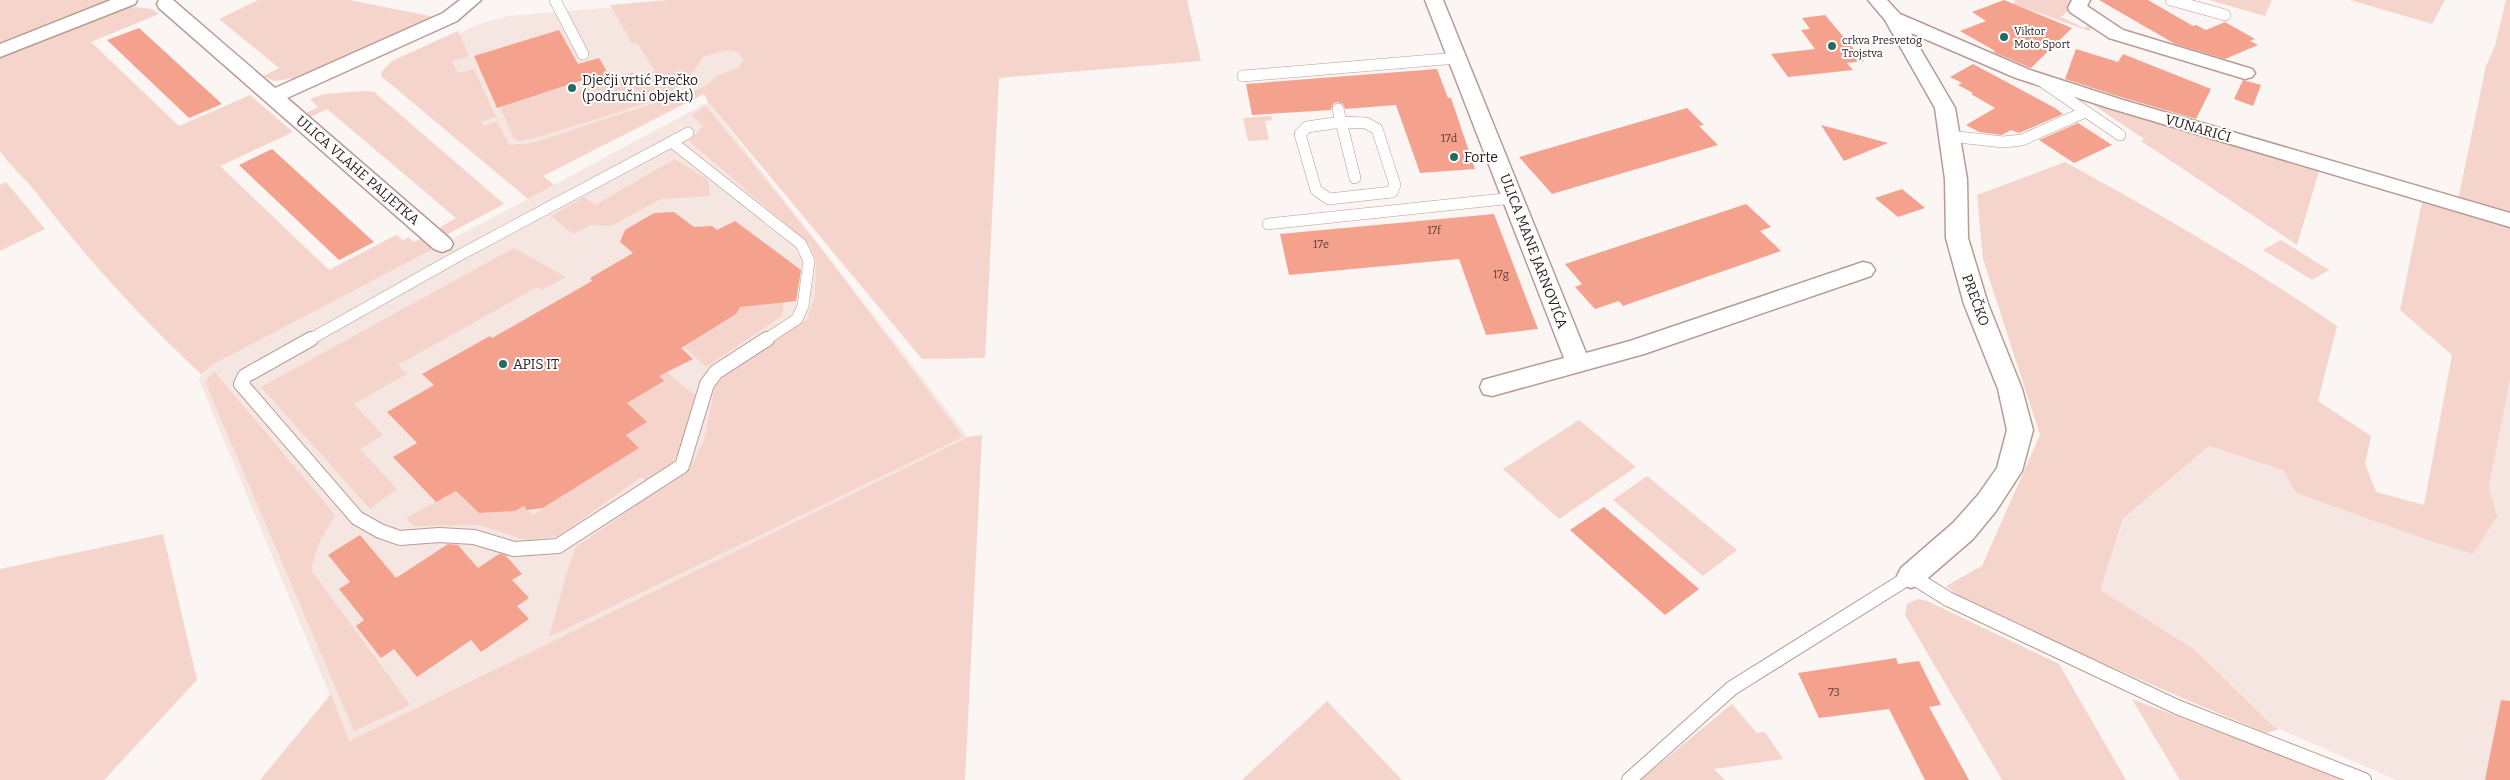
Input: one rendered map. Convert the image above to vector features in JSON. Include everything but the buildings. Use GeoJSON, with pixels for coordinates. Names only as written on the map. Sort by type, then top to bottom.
{"type":"FeatureCollection","features":[{"type":"Feature","properties":{"kind":"street"},"geometry":{"type":"LineString","coordinates":[[0,51],[128,0]]}},
{"type":"Feature","properties":{"kind":"street"},"geometry":{"type":"LineString","coordinates":[[273,96],[450,17],[472,0]]}},
{"type":"Feature","properties":{"kind":"street","name":"ULICA MANE JARNOVIĆA"},"geometry":{"type":"LineString","coordinates":[[1434,0],[1578,364]]}},
{"type":"Feature","properties":{"kind":"street","name":"PREČKO"},"geometry":{"type":"LineString","coordinates":[[1878,0],[1893,18],[1945,108],[1956,179],[1959,246],[1976,304],[2010,389],[2020,430],[2009,471],[1987,503],[1963,531],[1911,576]]}},
{"type":"Feature","properties":{"kind":"street"},"geometry":{"type":"LineString","coordinates":[[2081,0],[2077,8],[2116,34],[2246,73]]}},
{"type":"Feature","properties":{"kind":"street","name":"ULICA VLAHE PALJETKA"},"geometry":{"type":"LineString","coordinates":[[166,4],[450,250]]}},
{"type":"Feature","properties":{"kind":"street","name":"VUNARIĆI"},"geometry":{"type":"LineString","coordinates":[[1893,18],[2037,78],[2116,104],[2510,220]]}},
{"type":"Feature","properties":{"kind":"street"},"geometry":{"type":"LineString","coordinates":[[1492,387],[1635,348],[1863,270]]}},
{"type":"Feature","properties":{"kind":"lane"},"geometry":{"type":"LineString","coordinates":[[555,0],[583,54]]}},
{"type":"Feature","properties":{"kind":"lane"},"geometry":{"type":"LineString","coordinates":[[2171,0],[2224,15]]}},
{"type":"Feature","properties":{"kind":"lane"},"geometry":{"type":"LineString","coordinates":[[1243,76],[1328,73],[1457,58]]}},
{"type":"Feature","properties":{"kind":"lane"},"geometry":{"type":"LineString","coordinates":[[2037,78],[2120,136]]}},
{"type":"Feature","properties":{"kind":"lane"},"geometry":{"type":"LineString","coordinates":[[1338,109],[1355,178]]}},
{"type":"Feature","properties":{"kind":"lane"},"geometry":{"type":"LineString","coordinates":[[1949,136],[2002,142],[2022,140],[2085,112]]}},
{"type":"Feature","properties":{"kind":"lane"},"geometry":{"type":"LineString","coordinates":[[1341,122],[1366,122],[1377,129],[1395,185],[1392,192],[1329,199],[1316,190],[1300,134],[1307,127],[1341,122]]}},
{"type":"Feature","properties":{"kind":"lane"},"geometry":{"type":"LineString","coordinates":[[672,142],[801,244],[810,261],[803,306],[797,319],[716,372],[707,384],[682,466],[558,546],[514,549],[474,537],[439,535],[400,538],[380,531],[358,518],[241,384],[245,376],[450,250],[688,133]]}},
{"type":"Feature","properties":{"kind":"lane"},"geometry":{"type":"LineString","coordinates":[[1268,224],[1513,198]]}},
{"type":"Feature","properties":{"kind":"lane"},"geometry":{"type":"LineString","coordinates":[[1629,780],[1732,688],[1911,576],[1948,600],[2177,707],[2364,780]]}},
{"type":"Feature","properties":{"kind":"shaded area"},"geometry":{"type":"Polygon","coordinates":[[[0,0],[111,0],[0,44],[0,0]]]}},
{"type":"Feature","properties":{"kind":"shaded area"},"geometry":{"type":"Polygon","coordinates":[[[258,0],[349,0],[435,17],[302,77],[274,81],[263,76],[279,68],[219,19],[258,0]]]}},
{"type":"Feature","properties":{"kind":"shaded area"},"geometry":{"type":"Polygon","coordinates":[[[668,0],[1187,0],[1201,61],[999,78],[985,358],[922,359],[708,102],[704,94],[543,176],[554,185],[528,199],[381,76],[382,71],[392,61],[458,31],[469,56],[452,61],[458,73],[474,69],[496,117],[481,122],[484,126],[497,121],[509,145],[532,143],[704,87],[717,76],[740,67],[743,60],[740,53],[726,50],[703,57],[694,71],[666,97],[539,137],[520,141],[514,139],[500,107],[566,86],[569,93],[633,72],[637,77],[655,71],[637,43],[632,44],[610,5],[668,0]]]}},
{"type":"Feature","properties":{"kind":"shaded area","name":"Dječji vrtić Prečko (područni objekt)"},"geometry":{"type":"Polygon","coordinates":[[[699,0],[762,0],[749,68],[542,177],[397,63],[479,24],[509,16],[699,0]]]}},
{"type":"Feature","properties":{"kind":"shaded area"},"geometry":{"type":"Polygon","coordinates":[[[2015,0],[2073,0],[2071,8],[2061,17],[2084,28],[2091,25],[2093,27],[2089,31],[2014,4],[2015,0]]]}},
{"type":"Feature","properties":{"kind":"shaded area"},"geometry":{"type":"Polygon","coordinates":[[[2209,0],[2272,0],[2265,16],[2209,0]]]}},
{"type":"Feature","properties":{"kind":"shaded area"},"geometry":{"type":"Polygon","coordinates":[[[2350,0],[2445,0],[2432,24],[2350,0]]]}},
{"type":"Feature","properties":{"kind":"shaded area"},"geometry":{"type":"Polygon","coordinates":[[[2506,0],[2510,0],[2510,216],[2458,200],[2486,66],[2495,46],[2506,0]]]}},
{"type":"Feature","properties":{"kind":"shaded area"},"geometry":{"type":"Polygon","coordinates":[[[125,8],[152,9],[159,14],[91,42],[179,126],[250,95],[293,132],[220,166],[329,270],[396,235],[403,240],[409,237],[414,242],[421,238],[433,249],[212,365],[201,374],[114,286],[0,151],[0,58],[125,8]]]}},
{"type":"Feature","properties":{"kind":"shaded area"},"geometry":{"type":"Polygon","coordinates":[[[374,92],[504,204],[446,235],[439,228],[456,218],[327,109],[310,117],[306,113],[318,107],[310,99],[324,94],[374,92]]]}},
{"type":"Feature","properties":{"kind":"shaded area"},"geometry":{"type":"Polygon","coordinates":[[[2083,98],[2320,168],[2297,245],[2141,141],[2144,139],[2083,98]]]}},
{"type":"Feature","properties":{"kind":"shaded area"},"geometry":{"type":"Polygon","coordinates":[[[708,102],[968,437],[349,741],[199,380],[201,374],[212,365],[708,102]]]}},
{"type":"Feature","properties":{"kind":"shaded area"},"geometry":{"type":"Polygon","coordinates":[[[706,106],[820,247],[963,437],[549,637],[576,547],[690,468],[704,440],[715,386],[729,371],[807,319],[815,295],[816,261],[810,245],[689,141],[703,126],[692,115],[706,106]]]}},
{"type":"Feature","properties":{"kind":"shaded area"},"geometry":{"type":"Polygon","coordinates":[[[1271,116],[1272,120],[1265,121],[1269,140],[1248,141],[1243,118],[1271,116]]]}},
{"type":"Feature","properties":{"kind":"shaded area"},"geometry":{"type":"Polygon","coordinates":[[[675,159],[708,180],[710,196],[661,199],[611,226],[590,225],[573,234],[551,216],[584,197],[595,205],[675,159]]]}},
{"type":"Feature","properties":{"kind":"shaded area"},"geometry":{"type":"Polygon","coordinates":[[[2065,162],[2271,282],[2337,326],[2318,401],[2371,436],[2365,464],[2376,492],[2424,505],[2452,355],[2400,310],[2423,197],[2510,223],[2510,380],[2489,487],[2497,516],[2473,554],[2296,493],[2283,470],[2209,446],[2123,519],[2100,590],[2195,650],[2273,726],[2279,729],[2266,733],[2187,700],[2016,625],[1962,599],[1946,586],[1982,566],[2040,435],[1983,259],[1977,195],[2065,162]]]}},
{"type":"Feature","properties":{"kind":"shaded area"},"geometry":{"type":"Polygon","coordinates":[[[6,182],[45,229],[0,251],[0,185],[6,182]]]}},
{"type":"Feature","properties":{"kind":"shaded area"},"geometry":{"type":"Polygon","coordinates":[[[2281,240],[2329,270],[2312,280],[2263,250],[2281,240]]]}},
{"type":"Feature","properties":{"kind":"shaded area"},"geometry":{"type":"Polygon","coordinates":[[[514,248],[566,277],[542,290],[537,287],[398,365],[407,374],[354,404],[383,435],[360,449],[397,489],[370,509],[261,387],[514,248]]]}},
{"type":"Feature","properties":{"kind":"shaded area"},"geometry":{"type":"Polygon","coordinates":[[[784,301],[782,316],[706,367],[681,344],[736,303],[784,301]]]}},
{"type":"Feature","properties":{"kind":"shaded area"},"geometry":{"type":"Polygon","coordinates":[[[655,362],[697,397],[678,454],[672,464],[648,482],[641,477],[559,536],[526,540],[479,525],[414,526],[406,518],[456,491],[479,513],[515,511],[524,506],[533,515],[639,448],[626,435],[645,423],[627,403],[655,362]]]}},
{"type":"Feature","properties":{"kind":"shaded area"},"geometry":{"type":"Polygon","coordinates":[[[214,371],[335,515],[318,545],[311,570],[410,705],[354,731],[205,382],[214,371]]]}},
{"type":"Feature","properties":{"kind":"shaded area"},"geometry":{"type":"Polygon","coordinates":[[[2510,380],[2510,780],[2396,780],[2273,726],[2195,650],[2099,590],[2124,519],[2209,446],[2283,470],[2296,493],[2422,538],[2473,553],[2497,516],[2489,488],[2510,380]]]}},
{"type":"Feature","properties":{"kind":"shaded area"},"geometry":{"type":"Polygon","coordinates":[[[1579,420],[1636,467],[1559,519],[1503,469],[1579,420]]]}},
{"type":"Feature","properties":{"kind":"shaded area"},"geometry":{"type":"Polygon","coordinates":[[[982,435],[965,780],[260,780],[331,694],[349,741],[968,437],[982,435]]]}},
{"type":"Feature","properties":{"kind":"shaded area"},"geometry":{"type":"Polygon","coordinates":[[[1647,476],[1737,550],[1703,576],[1613,500],[1647,476]]]}},
{"type":"Feature","properties":{"kind":"shaded area"},"geometry":{"type":"Polygon","coordinates":[[[163,534],[197,680],[104,780],[0,780],[0,569],[163,534]]]}},
{"type":"Feature","properties":{"kind":"shaded area"},"geometry":{"type":"Polygon","coordinates":[[[1918,599],[1927,601],[2059,664],[2126,780],[2002,780],[1905,615],[1907,604],[1918,599]]]}},
{"type":"Feature","properties":{"kind":"shaded area"},"geometry":{"type":"Polygon","coordinates":[[[2132,699],[2344,780],[2180,780],[2132,699]]]}},
{"type":"Feature","properties":{"kind":"shaded area"},"geometry":{"type":"Polygon","coordinates":[[[1327,701],[1402,780],[1242,780],[1327,701]]]}},
{"type":"Feature","properties":{"kind":"shaded area"},"geometry":{"type":"Polygon","coordinates":[[[1732,704],[1757,733],[1765,732],[1783,759],[1714,769],[1725,780],[1640,780],[1732,704]]]}},
{"type":"Feature","properties":{"kind":"place","name":"Viktor Moto Sport"},"geometry":{"type":"Point","coordinates":[2004,37]}},
{"type":"Feature","properties":{"kind":"place","name":"crkva Presvetog Trojstva"},"geometry":{"type":"Point","coordinates":[1832,46]}},
{"type":"Feature","properties":{"kind":"place","name":"Dječji vrtić Prečko (područni objekt)"},"geometry":{"type":"Point","coordinates":[572,88]}},
{"type":"Feature","properties":{"kind":"place","name":"Forte"},"geometry":{"type":"Point","coordinates":[1454,157]}},
{"type":"Feature","properties":{"kind":"place","name":"APIS IT"},"geometry":{"type":"Point","coordinates":[503,364]}}]}
